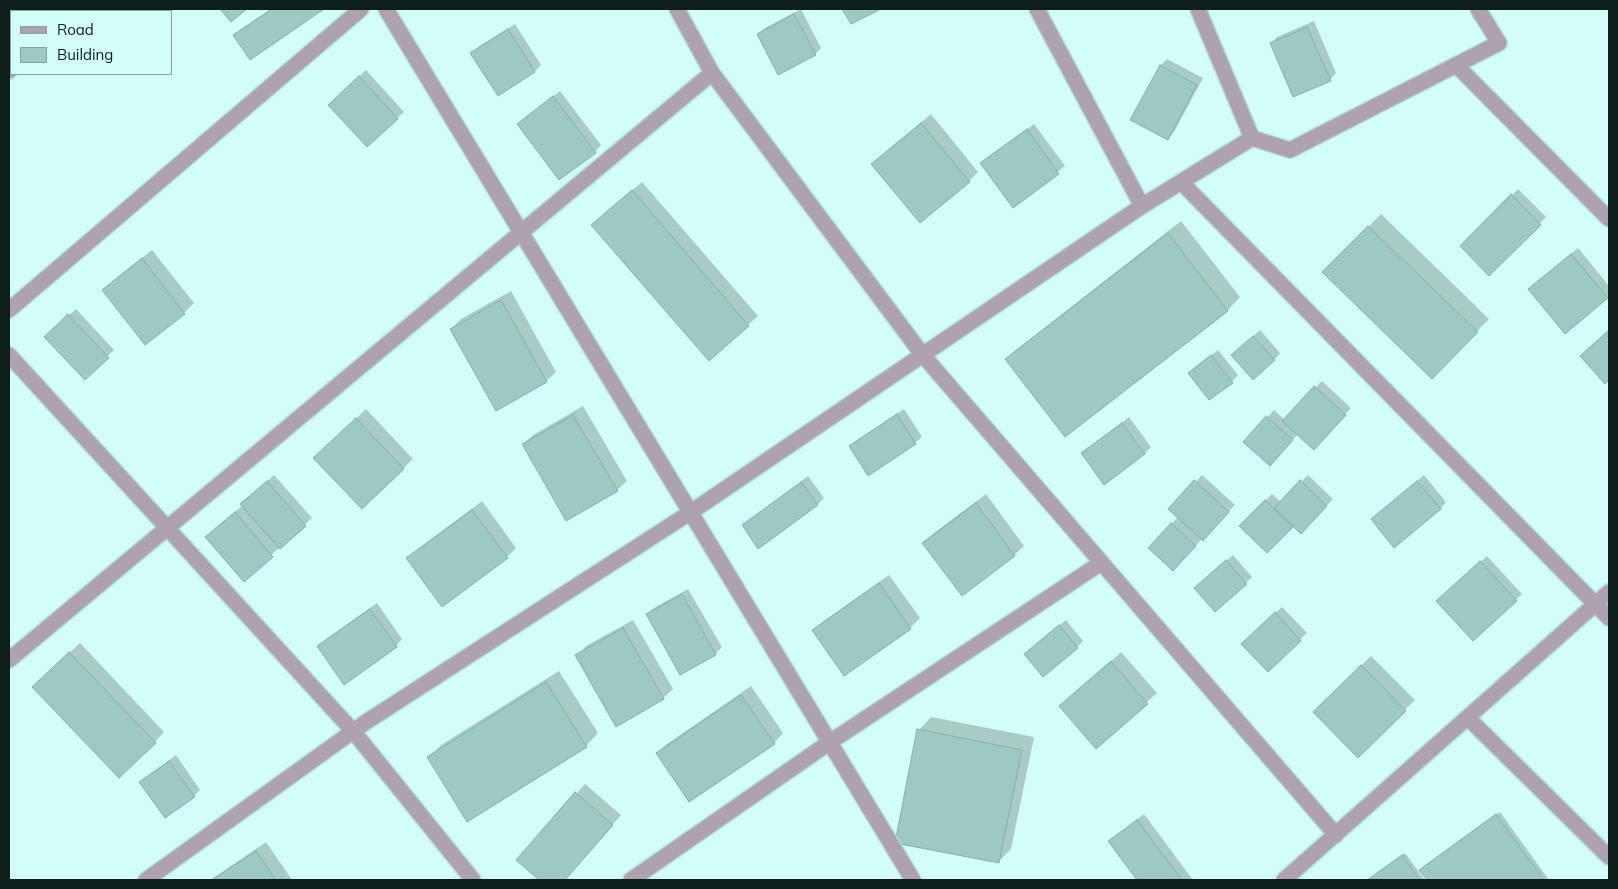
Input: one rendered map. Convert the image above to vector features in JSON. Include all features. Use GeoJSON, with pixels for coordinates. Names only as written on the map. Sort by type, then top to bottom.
{"type":"FeatureCollection","features":[{"type":"Feature","properties":{"kind":"street"},"geometry":{"type":"LineString","coordinates":[[9,310],[361,9]]}},
{"type":"Feature","properties":{"kind":"street"},"geometry":{"type":"LineString","coordinates":[[386,9],[913,880]]}},
{"type":"Feature","properties":{"kind":"street"},"geometry":{"type":"LineString","coordinates":[[677,9],[712,73],[922,354],[1336,835]]}},
{"type":"Feature","properties":{"kind":"street"},"geometry":{"type":"LineString","coordinates":[[1037,9],[1142,206]]}},
{"type":"Feature","properties":{"kind":"street"},"geometry":{"type":"LineString","coordinates":[[1198,9],[1252,138]]}},
{"type":"Feature","properties":{"kind":"street"},"geometry":{"type":"LineString","coordinates":[[146,880],[353,731],[691,512],[1142,206],[1252,138],[1290,150],[1499,43],[1478,9]]}},
{"type":"Feature","properties":{"kind":"street"},"geometry":{"type":"LineString","coordinates":[[1456,65],[1609,219]]}},
{"type":"Feature","properties":{"kind":"street"},"geometry":{"type":"LineString","coordinates":[[9,660],[712,73]]}},
{"type":"Feature","properties":{"kind":"street"},"geometry":{"type":"LineString","coordinates":[[1181,182],[1609,618]]}},
{"type":"Feature","properties":{"kind":"street"},"geometry":{"type":"LineString","coordinates":[[9,355],[353,731],[473,880]]}},
{"type":"Feature","properties":{"kind":"street"},"geometry":{"type":"LineString","coordinates":[[631,880],[830,742],[1101,563]]}},
{"type":"Feature","properties":{"kind":"street"},"geometry":{"type":"LineString","coordinates":[[1284,880],[1609,592]]}},
{"type":"Feature","properties":{"kind":"street"},"geometry":{"type":"LineString","coordinates":[[1468,718],[1609,857]]}},
{"type":"Feature","properties":{"kind":"building"},"geometry":{"type":"Polygon","coordinates":[[[220,9],[247,9],[231,22],[220,9]]]}},
{"type":"Feature","properties":{"kind":"building"},"geometry":{"type":"Polygon","coordinates":[[[272,9],[324,9],[250,60],[233,35],[272,9]]]}},
{"type":"Feature","properties":{"kind":"building"},"geometry":{"type":"Polygon","coordinates":[[[842,9],[881,9],[851,24],[842,9]]]}},
{"type":"Feature","properties":{"kind":"building"},"geometry":{"type":"Polygon","coordinates":[[[794,14],[816,55],[778,75],[757,34],[794,14]]]}},
{"type":"Feature","properties":{"kind":"building"},"geometry":{"type":"Polygon","coordinates":[[[1307,27],[1331,81],[1293,97],[1270,43],[1307,27]]]}},
{"type":"Feature","properties":{"kind":"building"},"geometry":{"type":"Polygon","coordinates":[[[508,29],[535,72],[498,96],[470,53],[508,29]]]}},
{"type":"Feature","properties":{"kind":"building"},"geometry":{"type":"Polygon","coordinates":[[[1160,65],[1197,85],[1168,140],[1130,120],[1160,65]]]}},
{"type":"Feature","properties":{"kind":"building"},"geometry":{"type":"Polygon","coordinates":[[[359,76],[398,119],[367,147],[328,105],[359,76]]]}},
{"type":"Feature","properties":{"kind":"building"},"geometry":{"type":"Polygon","coordinates":[[[553,96],[596,153],[559,180],[517,124],[553,96]]]}},
{"type":"Feature","properties":{"kind":"building"},"geometry":{"type":"Polygon","coordinates":[[[921,123],[970,182],[920,223],[871,164],[921,123]]]}},
{"type":"Feature","properties":{"kind":"building"},"geometry":{"type":"Polygon","coordinates":[[[1027,129],[1059,174],[1013,208],[980,163],[1027,129]]]}},
{"type":"Feature","properties":{"kind":"building"},"geometry":{"type":"Polygon","coordinates":[[[632,190],[749,326],[709,361],[591,225],[632,190]]]}},
{"type":"Feature","properties":{"kind":"building"},"geometry":{"type":"Polygon","coordinates":[[[1511,194],[1541,225],[1489,276],[1460,246],[1511,194]]]}},
{"type":"Feature","properties":{"kind":"building"},"geometry":{"type":"Polygon","coordinates":[[[1368,226],[1478,332],[1432,379],[1322,272],[1368,226]]]}},
{"type":"Feature","properties":{"kind":"building"},"geometry":{"type":"Polygon","coordinates":[[[1168,233],[1228,311],[1065,437],[1005,359],[1168,233]]]}},
{"type":"Feature","properties":{"kind":"building"},"geometry":{"type":"Polygon","coordinates":[[[1571,254],[1608,298],[1565,334],[1528,289],[1571,254]]]}},
{"type":"Feature","properties":{"kind":"building"},"geometry":{"type":"Polygon","coordinates":[[[142,258],[185,314],[145,345],[102,290],[142,258]]]}},
{"type":"Feature","properties":{"kind":"building"},"geometry":{"type":"Polygon","coordinates":[[[501,300],[547,382],[496,411],[450,329],[501,300]]]}},
{"type":"Feature","properties":{"kind":"building"},"geometry":{"type":"Polygon","coordinates":[[[68,314],[109,358],[85,380],[44,337],[68,314]]]}},
{"type":"Feature","properties":{"kind":"building"},"geometry":{"type":"Polygon","coordinates":[[[1609,330],[1609,380],[1605,384],[1580,356],[1609,330]]]}},
{"type":"Feature","properties":{"kind":"building"},"geometry":{"type":"Polygon","coordinates":[[[1253,336],[1275,360],[1253,380],[1231,355],[1253,336]]]}},
{"type":"Feature","properties":{"kind":"building"},"geometry":{"type":"Polygon","coordinates":[[[1211,355],[1233,383],[1209,400],[1188,373],[1211,355]]]}},
{"type":"Feature","properties":{"kind":"building"},"geometry":{"type":"Polygon","coordinates":[[[1314,386],[1346,415],[1314,450],[1282,421],[1314,386]]]}},
{"type":"Feature","properties":{"kind":"building"},"geometry":{"type":"Polygon","coordinates":[[[897,414],[916,444],[868,476],[849,446],[897,414]]]}},
{"type":"Feature","properties":{"kind":"building"},"geometry":{"type":"Polygon","coordinates":[[[573,415],[618,491],[566,521],[522,444],[573,415]]]}},
{"type":"Feature","properties":{"kind":"building"},"geometry":{"type":"Polygon","coordinates":[[[1266,416],[1293,440],[1270,466],[1243,442],[1266,416]]]}},
{"type":"Feature","properties":{"kind":"building"},"geometry":{"type":"Polygon","coordinates":[[[356,418],[404,469],[362,509],[313,458],[356,418]]]}},
{"type":"Feature","properties":{"kind":"building"},"geometry":{"type":"Polygon","coordinates":[[[1122,423],[1145,454],[1104,485],[1081,453],[1122,423]]]}},
{"type":"Feature","properties":{"kind":"building"},"geometry":{"type":"Polygon","coordinates":[[[1194,480],[1229,512],[1203,541],[1168,509],[1194,480]]]}},
{"type":"Feature","properties":{"kind":"building"},"geometry":{"type":"Polygon","coordinates":[[[1300,480],[1327,506],[1301,534],[1274,508],[1300,480]]]}},
{"type":"Feature","properties":{"kind":"building"},"geometry":{"type":"Polygon","coordinates":[[[267,481],[306,526],[280,549],[240,504],[267,481]]]}},
{"type":"Feature","properties":{"kind":"building"},"geometry":{"type":"Polygon","coordinates":[[[1417,481],[1441,509],[1394,548],[1371,519],[1417,481]]]}},
{"type":"Feature","properties":{"kind":"building"},"geometry":{"type":"Polygon","coordinates":[[[801,482],[818,505],[758,549],[742,525],[801,482]]]}},
{"type":"Feature","properties":{"kind":"building"},"geometry":{"type":"Polygon","coordinates":[[[1265,500],[1293,527],[1267,553],[1239,526],[1265,500]]]}},
{"type":"Feature","properties":{"kind":"building"},"geometry":{"type":"Polygon","coordinates":[[[976,503],[1015,556],[962,596],[922,543],[976,503]]]}},
{"type":"Feature","properties":{"kind":"building"},"geometry":{"type":"Polygon","coordinates":[[[472,510],[508,558],[442,607],[406,558],[472,510]]]}},
{"type":"Feature","properties":{"kind":"building"},"geometry":{"type":"Polygon","coordinates":[[[235,512],[273,557],[244,582],[205,537],[235,512]]]}},
{"type":"Feature","properties":{"kind":"building"},"geometry":{"type":"Polygon","coordinates":[[[1171,523],[1196,546],[1173,571],[1148,548],[1171,523]]]}},
{"type":"Feature","properties":{"kind":"building"},"geometry":{"type":"Polygon","coordinates":[[[1226,560],[1247,584],[1215,612],[1194,588],[1226,560]]]}},
{"type":"Feature","properties":{"kind":"building"},"geometry":{"type":"Polygon","coordinates":[[[1480,561],[1517,601],[1473,641],[1436,601],[1480,561]]]}},
{"type":"Feature","properties":{"kind":"building"},"geometry":{"type":"Polygon","coordinates":[[[879,583],[911,629],[844,676],[812,630],[879,583]]]}},
{"type":"Feature","properties":{"kind":"building"},"geometry":{"type":"Polygon","coordinates":[[[682,594],[716,655],[680,675],[646,614],[682,594]]]}},
{"type":"Feature","properties":{"kind":"building"},"geometry":{"type":"Polygon","coordinates":[[[370,609],[397,647],[344,685],[317,646],[370,609]]]}},
{"type":"Feature","properties":{"kind":"building"},"geometry":{"type":"Polygon","coordinates":[[[1275,612],[1301,641],[1268,672],[1241,644],[1275,612]]]}},
{"type":"Feature","properties":{"kind":"building"},"geometry":{"type":"Polygon","coordinates":[[[1059,625],[1078,648],[1043,677],[1024,654],[1059,625]]]}},
{"type":"Feature","properties":{"kind":"building"},"geometry":{"type":"Polygon","coordinates":[[[623,628],[664,699],[616,727],[575,655],[623,628]]]}},
{"type":"Feature","properties":{"kind":"building"},"geometry":{"type":"Polygon","coordinates":[[[69,652],[156,743],[119,778],[32,687],[69,652]]]}},
{"type":"Feature","properties":{"kind":"building"},"geometry":{"type":"Polygon","coordinates":[[[1111,661],[1148,704],[1096,749],[1059,706],[1111,661]]]}},
{"type":"Feature","properties":{"kind":"building"},"geometry":{"type":"Polygon","coordinates":[[[1361,665],[1406,711],[1358,758],[1313,712],[1361,665]]]}},
{"type":"Feature","properties":{"kind":"building"},"geometry":{"type":"Polygon","coordinates":[[[546,682],[587,747],[467,822],[427,757],[546,682]]]}},
{"type":"Feature","properties":{"kind":"building"},"geometry":{"type":"Polygon","coordinates":[[[741,695],[775,744],[689,802],[656,753],[741,695]]]}},
{"type":"Feature","properties":{"kind":"building"},"geometry":{"type":"Polygon","coordinates":[[[917,729],[1022,750],[999,863],[895,843],[917,729]]]}},
{"type":"Feature","properties":{"kind":"building"},"geometry":{"type":"Polygon","coordinates":[[[169,761],[195,797],[165,818],[139,782],[169,761]]]}},
{"type":"Feature","properties":{"kind":"building"},"geometry":{"type":"Polygon","coordinates":[[[575,792],[613,825],[565,880],[539,880],[516,860],[575,792]]]}},
{"type":"Feature","properties":{"kind":"building"},"geometry":{"type":"Polygon","coordinates":[[[1496,814],[1544,880],[1427,880],[1419,870],[1496,814]]]}},
{"type":"Feature","properties":{"kind":"building"},"geometry":{"type":"Polygon","coordinates":[[[1137,820],[1182,880],[1137,880],[1108,841],[1137,820]]]}},
{"type":"Feature","properties":{"kind":"building"},"geometry":{"type":"Polygon","coordinates":[[[256,851],[276,880],[212,880],[256,851]]]}},
{"type":"Feature","properties":{"kind":"building"},"geometry":{"type":"Polygon","coordinates":[[[1402,855],[1420,880],[1367,880],[1402,855]]]}}]}
